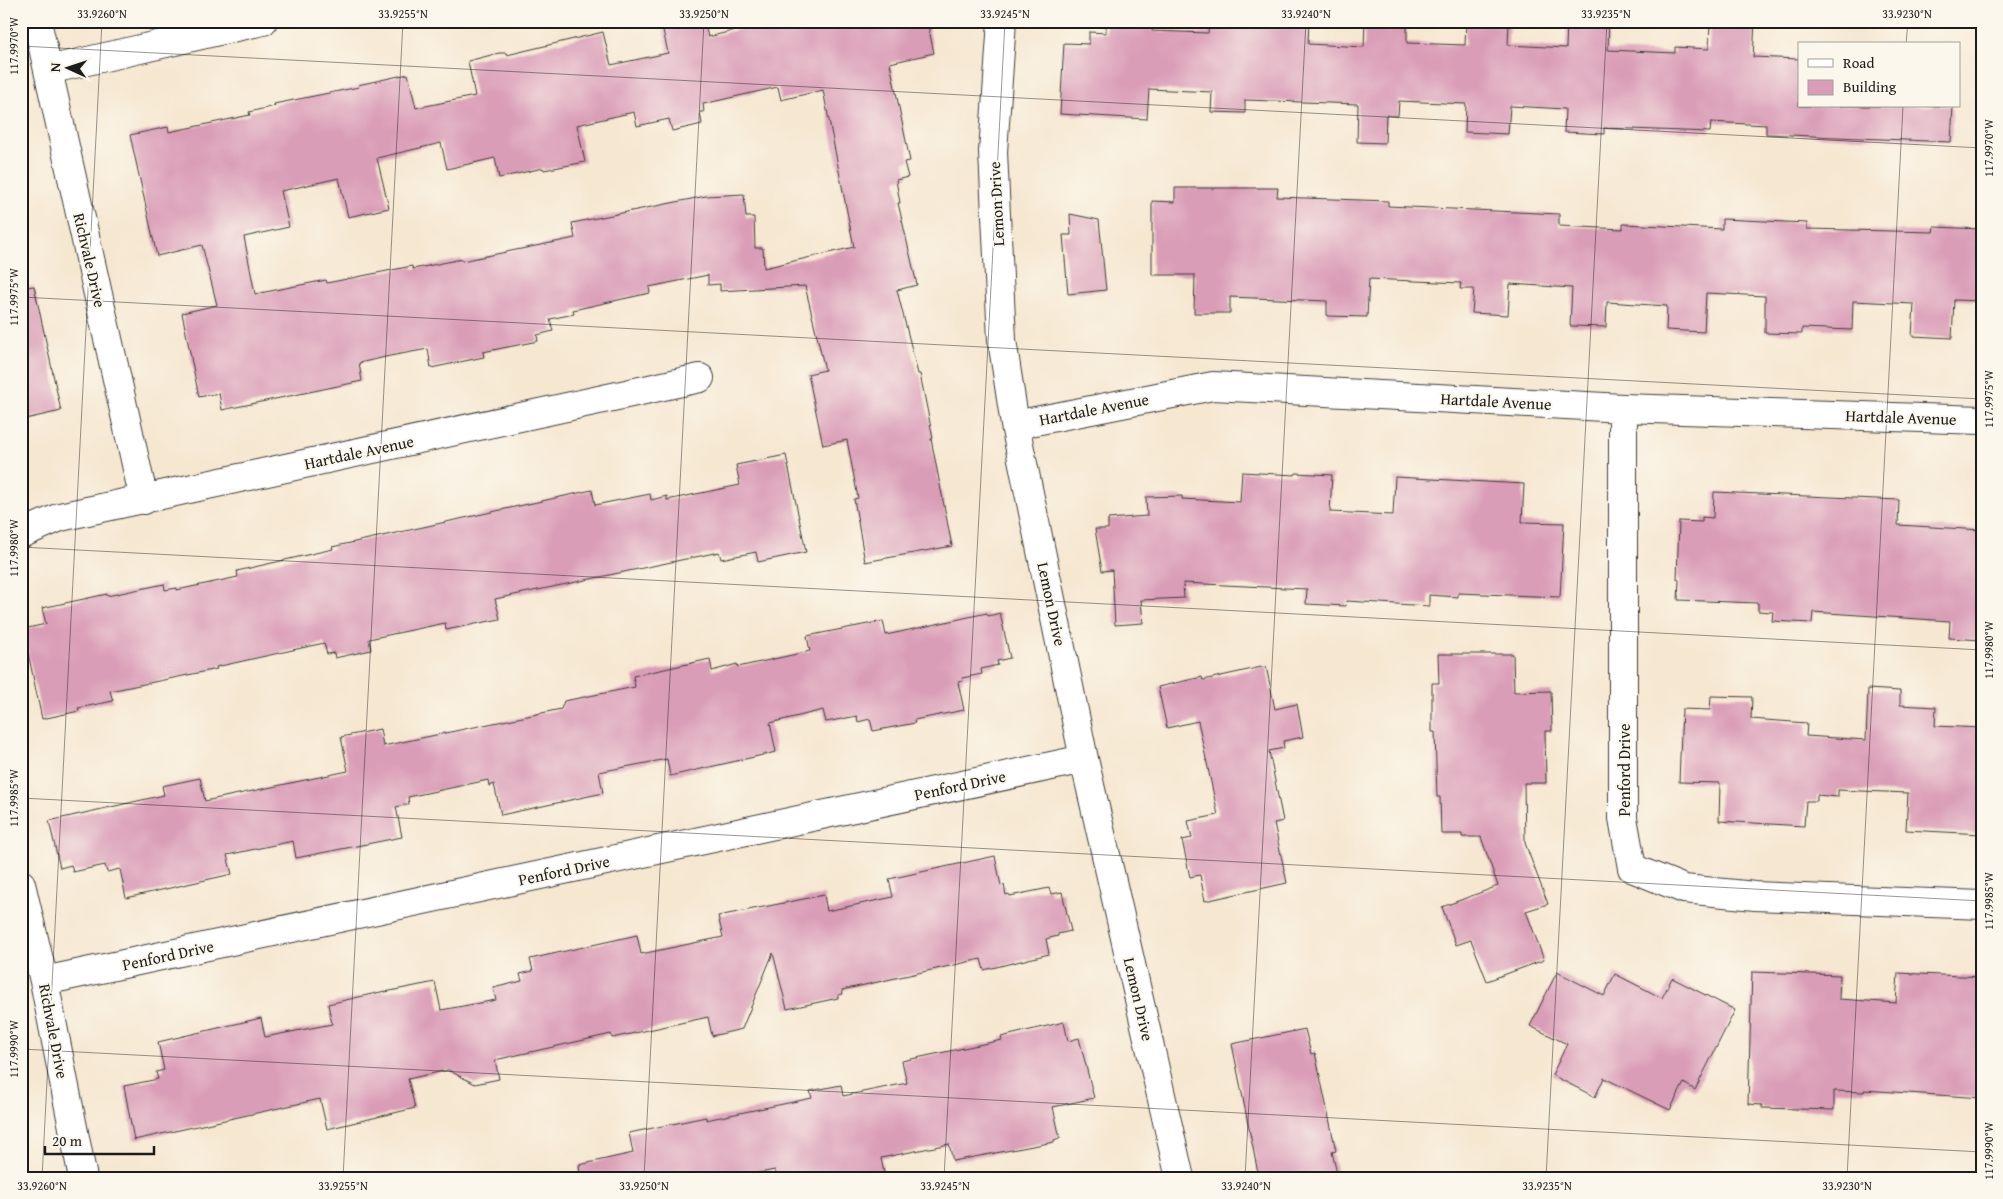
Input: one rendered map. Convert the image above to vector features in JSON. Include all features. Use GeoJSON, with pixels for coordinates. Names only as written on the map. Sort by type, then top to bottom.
{"type":"FeatureCollection","features":[{"type":"Feature","properties":{"kind":"street","name":"Richvale Drive"},"geometry":{"type":"LineString","coordinates":[[38,21],[144,500]]}},
{"type":"Feature","properties":{"kind":"street"},"geometry":{"type":"LineString","coordinates":[[48,70],[263,21]]}},
{"type":"Feature","properties":{"kind":"street","name":"Lemon Drive"},"geometry":{"type":"LineString","coordinates":[[1002,21],[993,152],[1002,340],[1015,425],[1084,759],[1180,1178]]}},
{"type":"Feature","properties":{"kind":"street","name":"Hartdale Avenue"},"geometry":{"type":"LineString","coordinates":[[21,534],[60,517],[700,378]]}},
{"type":"Feature","properties":{"kind":"street","name":"Hartdale Avenue"},"geometry":{"type":"LineString","coordinates":[[1015,425],[1213,386],[1623,408],[1982,420]]}},
{"type":"Feature","properties":{"kind":"street","name":"Penford Drive"},"geometry":{"type":"LineString","coordinates":[[1623,408],[1623,818],[1632,868],[1684,889],[1755,896],[1982,905]]}},
{"type":"Feature","properties":{"kind":"street","name":"Penford Drive"},"geometry":{"type":"LineString","coordinates":[[44,982],[1084,759]]}},
{"type":"Feature","properties":{"kind":"street","name":"Richvale Drive"},"geometry":{"type":"LineString","coordinates":[[21,884],[44,982],[83,1178]]}},
{"type":"Feature","properties":{"kind":"building"},"geometry":{"type":"Polygon","coordinates":[[[661,21],[704,21],[708,37],[773,21],[927,21],[934,53],[890,63],[910,161],[904,162],[908,177],[896,180],[900,203],[898,203],[917,285],[897,290],[918,374],[920,374],[952,546],[865,562],[854,499],[858,498],[847,440],[823,445],[808,374],[825,370],[805,286],[720,291],[720,284],[708,285],[708,275],[649,287],[650,293],[573,310],[574,314],[550,319],[553,331],[537,335],[538,341],[483,352],[484,357],[431,368],[428,349],[390,356],[359,363],[362,381],[222,410],[219,393],[199,397],[182,313],[217,305],[202,245],[157,256],[130,135],[168,127],[169,132],[250,115],[249,112],[275,106],[274,104],[359,87],[358,85],[408,74],[416,108],[475,96],[468,61],[499,53],[507,53],[507,55],[603,32],[611,65],[668,53],[661,21]],[[778,87],[703,104],[704,112],[700,112],[702,124],[672,131],[669,119],[637,126],[634,112],[577,125],[585,162],[544,170],[543,168],[499,178],[495,158],[447,169],[441,143],[377,158],[389,208],[348,217],[339,178],[281,191],[289,227],[244,237],[255,294],[326,280],[327,283],[412,266],[413,269],[462,259],[462,261],[575,238],[572,223],[706,196],[744,194],[746,217],[754,217],[755,248],[763,248],[764,268],[854,247],[823,90],[781,100],[778,87]]]}},
{"type":"Feature","properties":{"kind":"building"},"geometry":{"type":"Polygon","coordinates":[[[1106,21],[1152,21],[1152,31],[1208,33],[1209,21],[1309,21],[1308,44],[1364,47],[1365,21],[1407,21],[1407,43],[1465,45],[1466,21],[1509,21],[1508,45],[1566,48],[1567,21],[1609,21],[1608,50],[1675,53],[1675,47],[1709,49],[1710,21],[1755,22],[1753,57],[1798,59],[1798,108],[1953,108],[1951,142],[1766,134],[1766,125],[1711,122],[1710,132],[1604,128],[1604,134],[1564,132],[1565,109],[1510,106],[1508,134],[1465,132],[1466,104],[1399,101],[1398,116],[1386,115],[1385,143],[1357,142],[1358,104],[1245,100],[1245,113],[1211,112],[1212,92],[1149,89],[1147,119],[1060,114],[1064,43],[1089,44],[1089,32],[1106,33],[1106,21]]]}},
{"type":"Feature","properties":{"kind":"building"},"geometry":{"type":"Polygon","coordinates":[[[1175,188],[1278,188],[1277,197],[1388,201],[1388,206],[1559,214],[1559,226],[1623,229],[1623,224],[1722,229],[1722,219],[1807,223],[1807,229],[1933,232],[1934,227],[1982,229],[1982,301],[1954,300],[1952,338],[1912,336],[1914,304],[1853,301],[1852,330],[1802,328],[1802,334],[1765,333],[1765,296],[1706,293],[1704,332],[1666,330],[1667,306],[1607,302],[1606,327],[1570,326],[1572,288],[1510,284],[1508,315],[1472,313],[1474,289],[1460,289],[1461,283],[1369,279],[1367,317],[1327,316],[1327,301],[1230,297],[1230,313],[1194,313],[1195,275],[1152,275],[1152,201],[1175,202],[1175,188]]]}},
{"type":"Feature","properties":{"kind":"building"},"geometry":{"type":"Polygon","coordinates":[[[1070,214],[1099,220],[1106,290],[1068,294],[1063,235],[1071,235],[1070,214]]]}},
{"type":"Feature","properties":{"kind":"building"},"geometry":{"type":"Polygon","coordinates":[[[34,286],[61,411],[21,420],[21,288],[34,286]]]}},
{"type":"Feature","properties":{"kind":"building"},"geometry":{"type":"Polygon","coordinates":[[[786,455],[806,552],[758,562],[756,552],[721,559],[719,552],[495,599],[500,619],[446,630],[445,623],[369,639],[371,650],[335,658],[334,653],[327,654],[324,643],[216,667],[217,669],[110,691],[113,701],[78,708],[79,711],[42,719],[23,629],[46,624],[42,608],[164,584],[165,590],[177,588],[177,590],[238,577],[237,571],[333,549],[332,547],[592,490],[595,505],[650,494],[651,500],[667,496],[667,500],[740,485],[736,465],[786,455]]]}},
{"type":"Feature","properties":{"kind":"building"},"geometry":{"type":"Polygon","coordinates":[[[1242,472],[1332,475],[1330,512],[1393,515],[1395,477],[1524,484],[1522,522],[1564,523],[1560,597],[1458,593],[1458,597],[1429,595],[1429,606],[1347,601],[1346,606],[1306,604],[1307,589],[1183,583],[1184,598],[1141,600],[1143,623],[1115,625],[1112,570],[1102,571],[1095,529],[1108,529],[1108,519],[1147,516],[1146,497],[1182,496],[1182,499],[1240,502],[1242,472]]]}},
{"type":"Feature","properties":{"kind":"building"},"geometry":{"type":"Polygon","coordinates":[[[1714,492],[1899,500],[1898,525],[1982,530],[1982,640],[1949,638],[1950,621],[1813,612],[1812,623],[1772,621],[1773,612],[1758,611],[1758,603],[1678,600],[1679,521],[1702,522],[1702,517],[1713,518],[1714,492]]]}},
{"type":"Feature","properties":{"kind":"building"},"geometry":{"type":"Polygon","coordinates":[[[987,613],[988,616],[1000,613],[1010,658],[997,661],[998,665],[981,669],[982,674],[962,678],[963,681],[958,682],[964,710],[914,720],[915,723],[873,731],[870,719],[858,722],[857,716],[826,722],[823,710],[770,723],[776,752],[670,776],[667,759],[599,772],[603,793],[501,815],[494,784],[489,786],[488,780],[408,797],[409,804],[396,807],[402,837],[296,858],[293,841],[227,855],[232,874],[126,898],[120,869],[107,872],[105,865],[73,872],[71,865],[60,868],[49,821],[164,795],[162,786],[200,778],[205,801],[348,771],[341,737],[380,729],[383,746],[561,709],[564,701],[635,687],[633,676],[710,659],[712,671],[737,664],[738,667],[810,651],[807,636],[883,621],[886,635],[987,613]]]}},
{"type":"Feature","properties":{"kind":"building"},"geometry":{"type":"Polygon","coordinates":[[[1438,654],[1513,654],[1514,692],[1551,691],[1552,731],[1545,731],[1546,783],[1524,783],[1525,843],[1548,904],[1526,911],[1544,960],[1487,981],[1471,940],[1456,945],[1442,907],[1498,886],[1481,837],[1462,837],[1462,834],[1441,834],[1440,797],[1437,797],[1435,732],[1432,732],[1432,683],[1439,683],[1438,654]]]}},
{"type":"Feature","properties":{"kind":"building"},"geometry":{"type":"Polygon","coordinates":[[[1266,666],[1275,709],[1297,704],[1303,737],[1283,741],[1284,748],[1269,751],[1283,821],[1274,823],[1287,883],[1205,901],[1200,875],[1190,877],[1182,840],[1192,838],[1188,821],[1218,815],[1198,721],[1167,728],[1158,687],[1202,677],[1203,680],[1266,666]]]}},
{"type":"Feature","properties":{"kind":"building"},"geometry":{"type":"Polygon","coordinates":[[[1868,689],[1900,691],[1900,705],[1936,707],[1935,726],[1982,728],[1982,834],[1906,830],[1908,793],[1838,790],[1838,797],[1817,795],[1817,801],[1806,801],[1804,826],[1719,821],[1720,783],[1679,782],[1682,709],[1710,710],[1711,696],[1752,697],[1751,719],[1807,723],[1806,736],[1866,740],[1868,689]]]}},
{"type":"Feature","properties":{"kind":"building"},"geometry":{"type":"Polygon","coordinates":[[[995,856],[1001,886],[1004,885],[1006,895],[1009,894],[1010,896],[1049,888],[1051,894],[1062,892],[1071,931],[1046,939],[1049,954],[984,970],[981,959],[842,990],[843,994],[838,995],[838,998],[787,1009],[773,953],[742,1029],[712,1036],[708,1017],[612,1038],[611,1034],[495,1060],[499,1079],[475,1084],[448,1070],[408,1079],[415,1108],[327,1129],[320,1099],[134,1140],[124,1086],[158,1079],[156,1072],[164,1070],[158,1042],[261,1018],[265,1037],[332,1024],[328,1004],[435,982],[441,1010],[496,1000],[493,988],[522,981],[520,974],[533,971],[530,959],[637,935],[641,954],[723,937],[718,916],[824,895],[827,911],[893,897],[889,879],[995,856]]]}},
{"type":"Feature","properties":{"kind":"building"},"geometry":{"type":"Polygon","coordinates":[[[1557,972],[1604,996],[1615,974],[1662,998],[1672,978],[1735,1010],[1695,1090],[1684,1083],[1670,1110],[1604,1078],[1595,1097],[1552,1075],[1567,1044],[1530,1026],[1557,972]]]}},
{"type":"Feature","properties":{"kind":"building"},"geometry":{"type":"Polygon","coordinates":[[[1752,972],[1840,975],[1839,999],[1896,1003],[1898,973],[1982,977],[1982,1098],[1864,1090],[1864,1092],[1834,1091],[1834,1110],[1762,1108],[1762,1105],[1748,1104],[1752,972]]]}},
{"type":"Feature","properties":{"kind":"building"},"geometry":{"type":"Polygon","coordinates":[[[1064,1022],[1068,1041],[1079,1038],[1094,1098],[1053,1107],[1060,1138],[1054,1140],[1054,1142],[953,1161],[949,1144],[881,1158],[885,1178],[777,1178],[775,1170],[732,1178],[580,1178],[579,1165],[633,1153],[629,1133],[706,1117],[706,1120],[812,1098],[810,1091],[841,1085],[843,1096],[907,1083],[902,1061],[1002,1040],[1001,1037],[1064,1022]]]}},
{"type":"Feature","properties":{"kind":"building"},"geometry":{"type":"Polygon","coordinates":[[[1305,1029],[1311,1054],[1315,1053],[1336,1151],[1332,1152],[1338,1178],[1259,1178],[1232,1044],[1305,1029]]]}}]}
